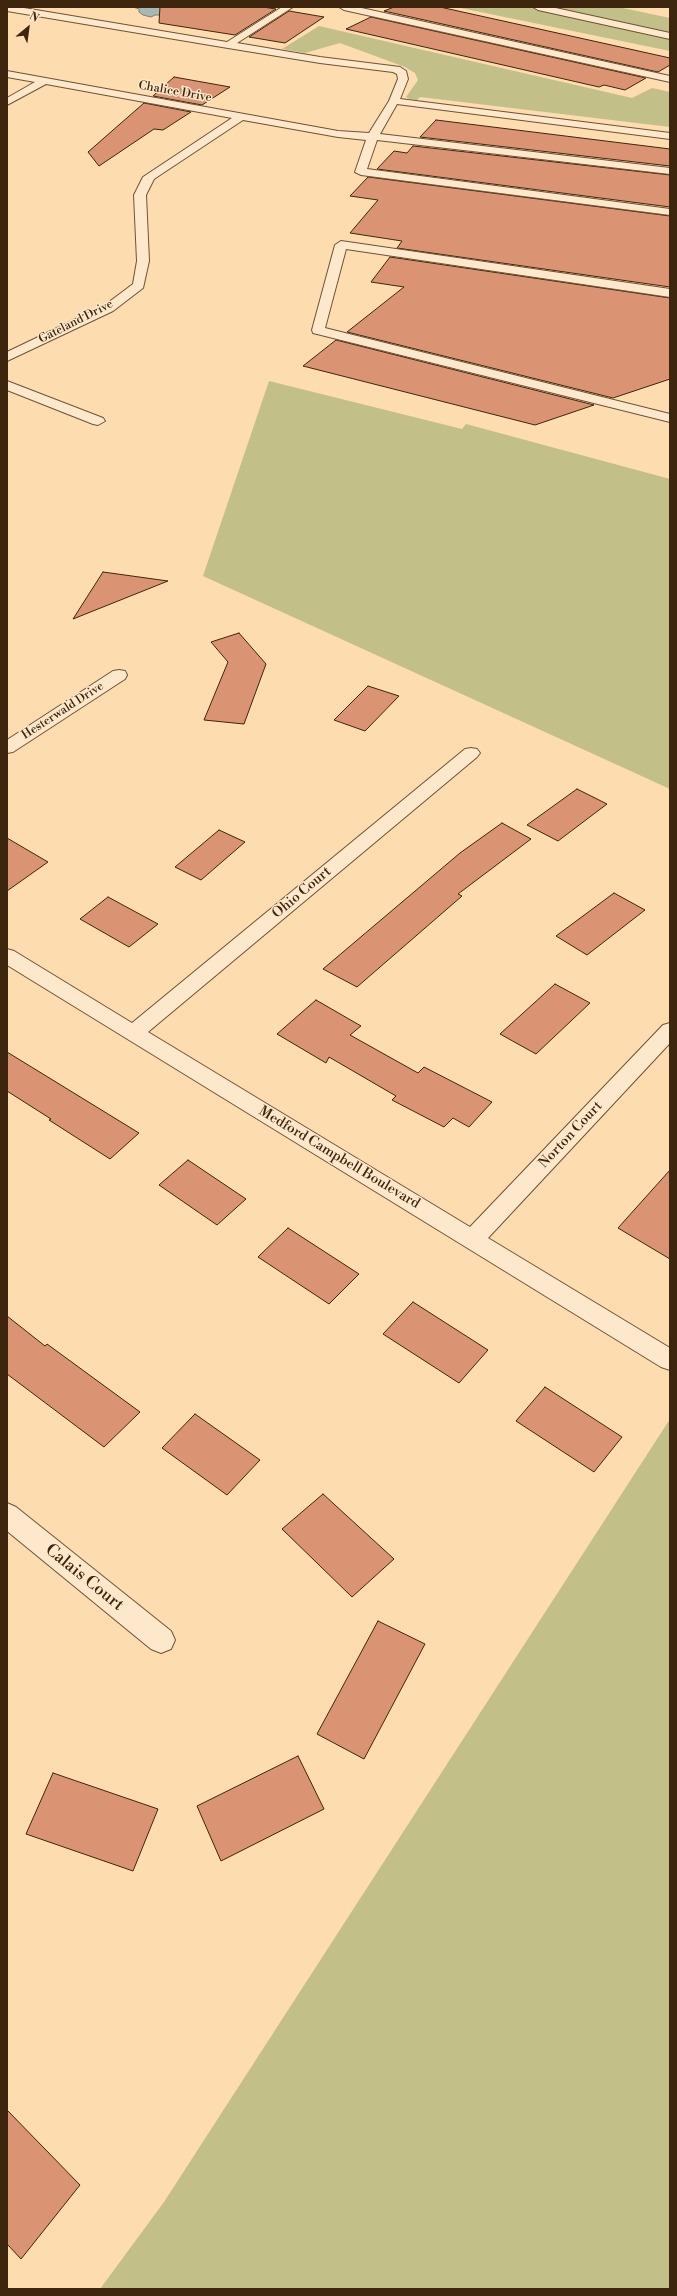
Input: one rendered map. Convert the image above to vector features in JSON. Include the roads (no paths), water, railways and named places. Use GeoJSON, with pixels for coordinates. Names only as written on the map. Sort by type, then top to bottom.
{"type":"FeatureCollection","features":[{"type":"Feature","properties":{"kind":"street"},"geometry":{"type":"LineString","coordinates":[[228,45],[288,7]]}},
{"type":"Feature","properties":{"kind":"street"},"geometry":{"type":"LineString","coordinates":[[344,7],[670,80]]}},
{"type":"Feature","properties":{"kind":"street"},"geometry":{"type":"LineString","coordinates":[[538,7],[670,36]]}},
{"type":"Feature","properties":{"kind":"street"},"geometry":{"type":"LineString","coordinates":[[7,8],[320,60],[396,69],[402,73],[403,79],[394,101],[372,138],[361,172],[670,212]]}},
{"type":"Feature","properties":{"kind":"street","name":"Chalice Drive"},"geometry":{"type":"LineString","coordinates":[[7,74],[338,134],[421,141],[670,171]]}},
{"type":"Feature","properties":{"kind":"street"},"geometry":{"type":"LineString","coordinates":[[7,102],[44,81]]}},
{"type":"Feature","properties":{"kind":"street"},"geometry":{"type":"LineString","coordinates":[[394,101],[670,136]]}},
{"type":"Feature","properties":{"kind":"street","name":"Gateland Drive"},"geometry":{"type":"LineString","coordinates":[[7,357],[109,308],[139,285],[143,261],[140,195],[149,177],[241,117]]}},
{"type":"Feature","properties":{"kind":"street"},"geometry":{"type":"LineString","coordinates":[[670,293],[341,245],[318,330],[670,418]]}},
{"type":"Feature","properties":{"kind":"street"},"geometry":{"type":"LineString","coordinates":[[7,385],[98,421]]}},
{"type":"Feature","properties":{"kind":"street"},"geometry":{"type":"LineString","coordinates":[[648,413],[670,402]]}},
{"type":"Feature","properties":{"kind":"street","name":"Hesterwald Drive"},"geometry":{"type":"LineString","coordinates":[[7,748],[119,675]]}},
{"type":"Feature","properties":{"kind":"street","name":"Ohio Court"},"geometry":{"type":"LineString","coordinates":[[133,1033],[471,753]]}},
{"type":"Feature","properties":{"kind":"street","name":"Medford Campbell Boulevard"},"geometry":{"type":"LineString","coordinates":[[7,956],[670,1360]]}},
{"type":"Feature","properties":{"kind":"street","name":"Norton Court"},"geometry":{"type":"LineString","coordinates":[[472,1240],[670,1030]]}},
{"type":"Feature","properties":{"kind":"street","name":"Calais Court"},"geometry":{"type":"LineString","coordinates":[[7,1515],[161,1640]]}}]}
